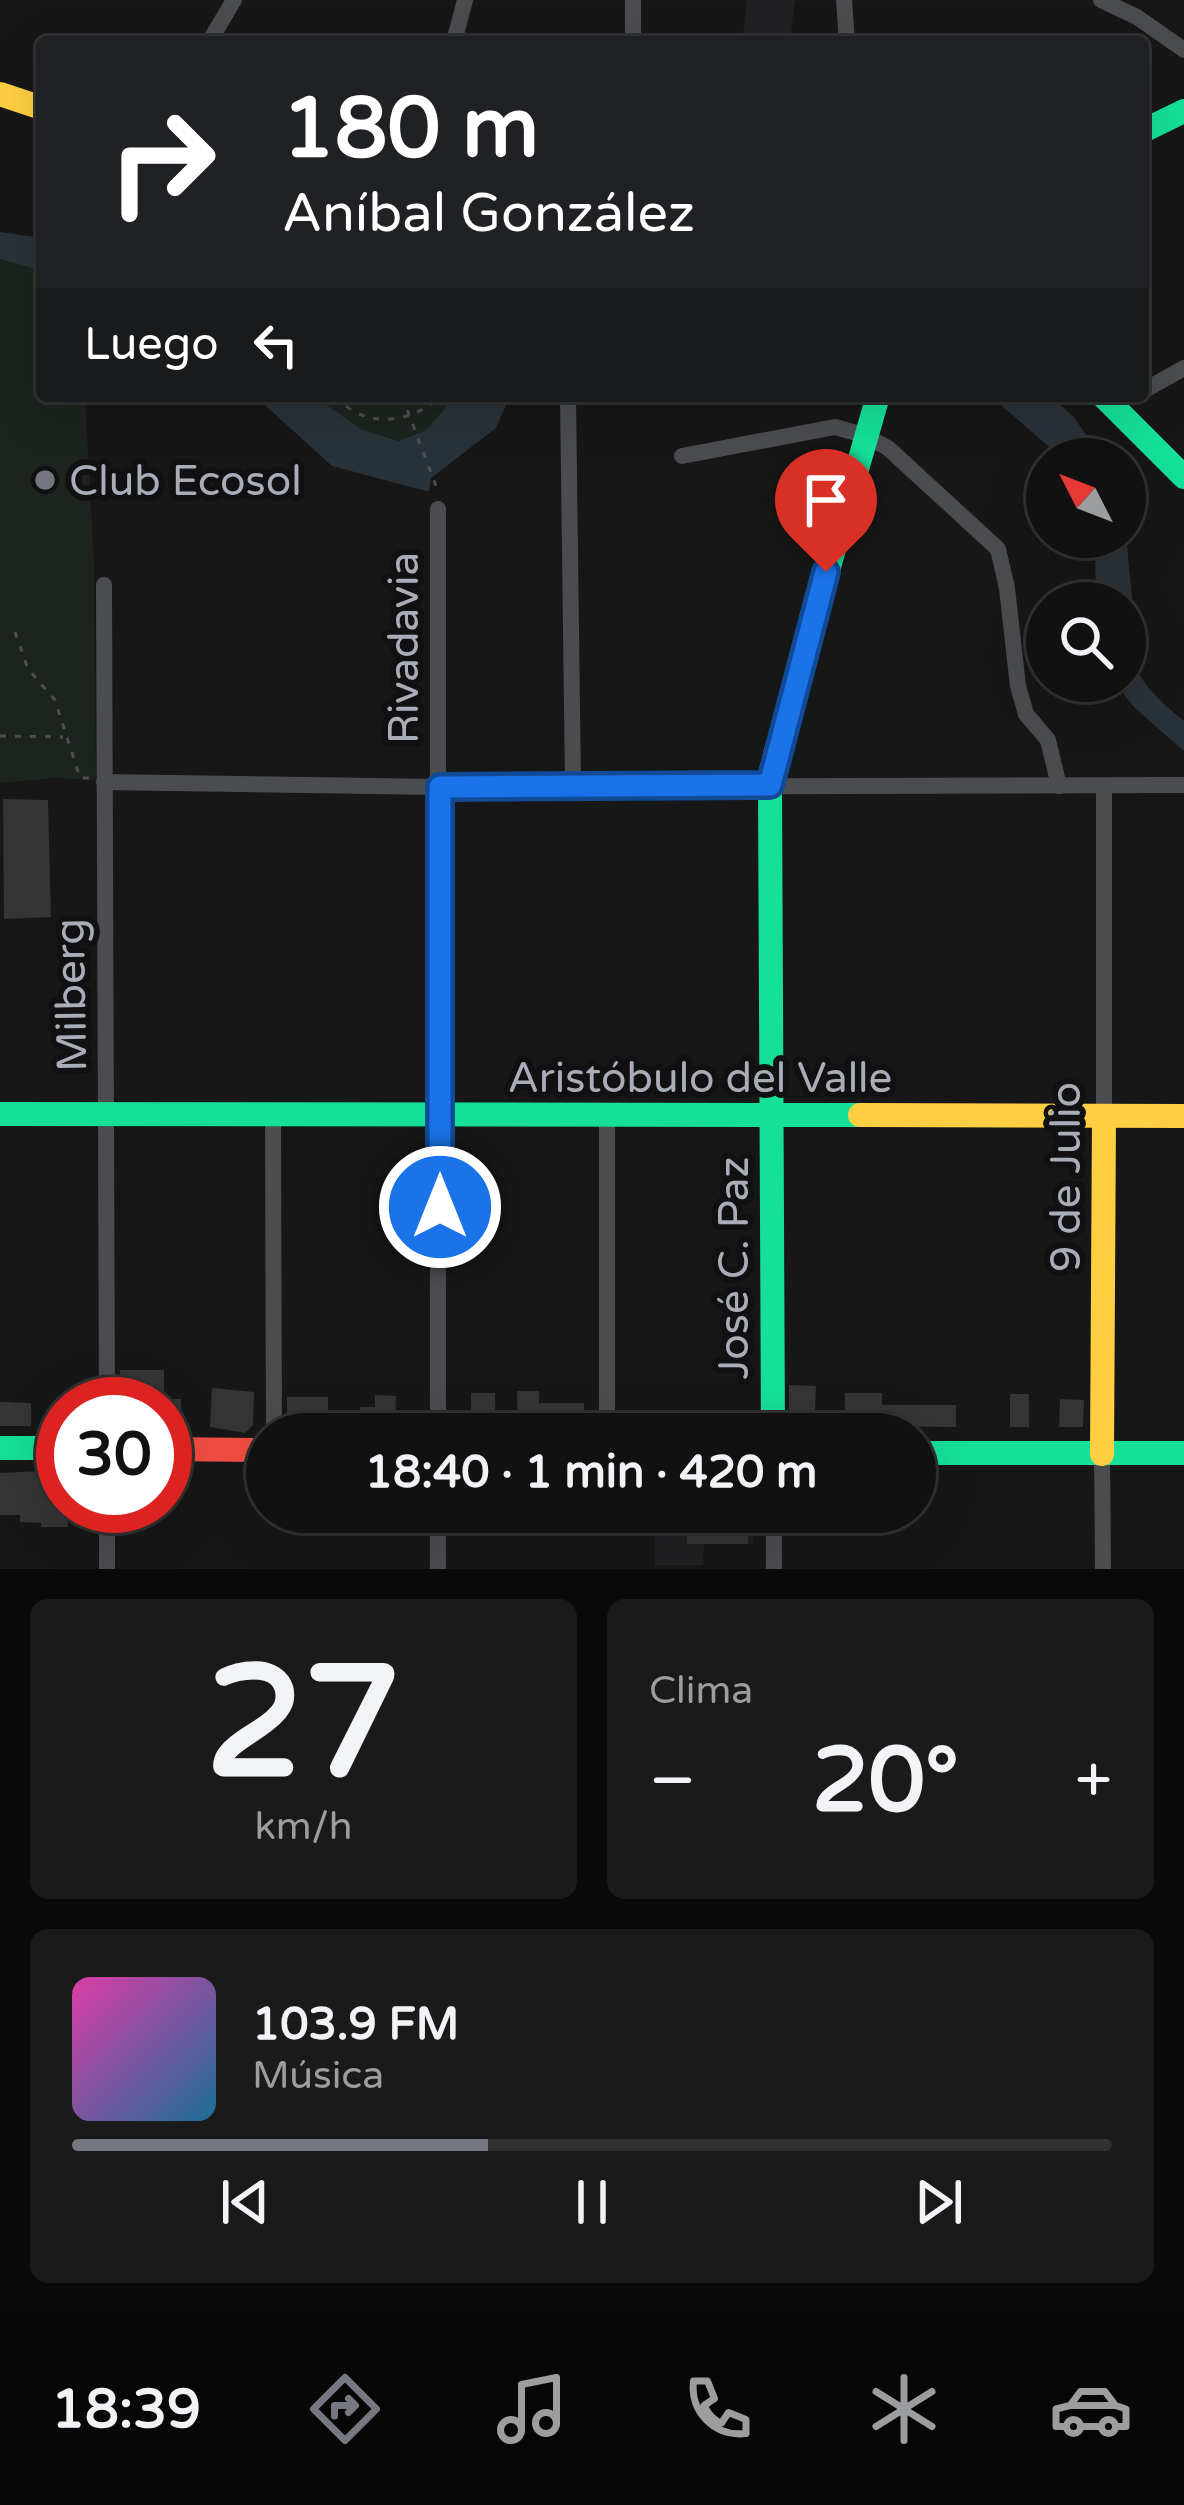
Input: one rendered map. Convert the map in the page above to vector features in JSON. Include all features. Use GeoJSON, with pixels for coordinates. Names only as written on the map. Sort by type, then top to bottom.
{"type":"FeatureCollection","features":[{"type":"Feature","properties":{"kind":"street"},"geometry":{"type":"LineString","coordinates":[[213,36],[234,0]]}},
{"type":"Feature","properties":{"kind":"street"},"geometry":{"type":"LineString","coordinates":[[456,36],[466,0]]}},
{"type":"Feature","properties":{"kind":"street"},"geometry":{"type":"LineString","coordinates":[[633,0],[633,36]]}},
{"type":"Feature","properties":{"kind":"street"},"geometry":{"type":"LineString","coordinates":[[844,0],[847,36]]}},
{"type":"Feature","properties":{"kind":"street"},"geometry":{"type":"LineString","coordinates":[[1101,0],[1137,17],[1184,50]]}},
{"type":"Feature","properties":{"kind":"street"},"geometry":{"type":"LineString","coordinates":[[0,94],[36,106]]}},
{"type":"Feature","properties":{"kind":"street"},"geometry":{"type":"LineString","coordinates":[[1149,128],[1184,111]]}},
{"type":"Feature","properties":{"kind":"street"},"geometry":{"type":"LineString","coordinates":[[1149,388],[1184,368]]}},
{"type":"Feature","properties":{"kind":"street"},"geometry":{"type":"LineString","coordinates":[[568,402],[573,786]]}},
{"type":"Feature","properties":{"kind":"street","name":"José C. Paz"},"geometry":{"type":"LineString","coordinates":[[773,1413],[770,785],[876,402]]}},
{"type":"Feature","properties":{"kind":"street"},"geometry":{"type":"LineString","coordinates":[[1119,402],[1184,477]]}},
{"type":"Feature","properties":{"kind":"street"},"geometry":{"type":"LineString","coordinates":[[682,456],[835,427],[888,448],[998,549],[1018,686],[1026,714],[1048,740],[1060,786]]}},
{"type":"Feature","properties":{"kind":"street","name":"Rivadavia"},"geometry":{"type":"LineString","coordinates":[[438,509],[439,1413]]}},
{"type":"Feature","properties":{"kind":"street","name":"Milberg"},"geometry":{"type":"LineString","coordinates":[[104,585],[107,1377]]}},
{"type":"Feature","properties":{"kind":"street"},"geometry":{"type":"LineString","coordinates":[[104,782],[440,787],[1184,785]]}},
{"type":"Feature","properties":{"kind":"street","name":"9 de Julio"},"geometry":{"type":"LineString","coordinates":[[1103,1569],[1104,785]]}},
{"type":"Feature","properties":{"kind":"street","name":"Aristóbulo del Valle"},"geometry":{"type":"LineString","coordinates":[[0,1114],[1184,1115]]}},
{"type":"Feature","properties":{"kind":"street"},"geometry":{"type":"LineString","coordinates":[[273,1116],[274,1413]]}},
{"type":"Feature","properties":{"kind":"street"},"geometry":{"type":"LineString","coordinates":[[607,1116],[607,1413]]}},
{"type":"Feature","properties":{"kind":"street"},"geometry":{"type":"LineString","coordinates":[[0,1448],[36,1448]]}},
{"type":"Feature","properties":{"kind":"street"},"geometry":{"type":"LineString","coordinates":[[192,1449],[246,1450]]}},
{"type":"Feature","properties":{"kind":"street"},"geometry":{"type":"LineString","coordinates":[[936,1453],[1184,1453]]}},
{"type":"Feature","properties":{"kind":"street"},"geometry":{"type":"LineString","coordinates":[[107,1533],[107,1569]]}},
{"type":"Feature","properties":{"kind":"street"},"geometry":{"type":"LineString","coordinates":[[438,1533],[438,1569]]}},
{"type":"Feature","properties":{"kind":"street"},"geometry":{"type":"LineString","coordinates":[[774,1533],[774,1569]]}},
{"type":"Feature","properties":{"kind":"path"},"geometry":{"type":"LineString","coordinates":[[341,402],[372,419],[407,417],[432,402]]}},
{"type":"Feature","properties":{"kind":"path"},"geometry":{"type":"LineString","coordinates":[[403,402],[439,489]]}},
{"type":"Feature","properties":{"kind":"path"},"geometry":{"type":"LineString","coordinates":[[15,632],[28,669],[55,700],[80,778],[104,782]]}},
{"type":"Feature","properties":{"kind":"path"},"geometry":{"type":"LineString","coordinates":[[0,736],[65,737]]}},
{"type":"Feature","properties":{"kind":"shaded area"},"geometry":{"type":"Polygon","coordinates":[[[747,0],[795,0],[791,36],[743,36],[747,0]]]}},
{"type":"Feature","properties":{"kind":"shaded area"},"geometry":{"type":"Polygon","coordinates":[[[0,232],[36,237],[36,269],[0,259],[0,232]]]}},
{"type":"Feature","properties":{"kind":"shaded area","name":"Club Ecosol"},"geometry":{"type":"Polygon","coordinates":[[[0,259],[36,269],[36,402],[85,402],[94,564],[96,780],[0,783],[0,259]]]}},
{"type":"Feature","properties":{"kind":"shaded area"},"geometry":{"type":"Polygon","coordinates":[[[262,402],[322,402],[363,430],[399,441],[426,430],[451,402],[507,402],[496,428],[431,478],[429,491],[332,466],[262,402]]]}},
{"type":"Feature","properties":{"kind":"shaded area"},"geometry":{"type":"Polygon","coordinates":[[[322,402],[451,402],[426,430],[399,441],[363,430],[322,402]]]}},
{"type":"Feature","properties":{"kind":"shaded area"},"geometry":{"type":"Polygon","coordinates":[[[998,402],[1057,402],[1088,438],[1039,438],[998,402]]]}},
{"type":"Feature","properties":{"kind":"shaded area"},"geometry":{"type":"Polygon","coordinates":[[[1095,558],[1128,558],[1131,582],[1096,582],[1095,558]]]}},
{"type":"Feature","properties":{"kind":"shaded area"},"geometry":{"type":"Polygon","coordinates":[[[1146,684],[1184,721],[1184,751],[1130,702],[1146,702],[1146,684]]]}},
{"type":"Feature","properties":{"kind":"shaded area"},"geometry":{"type":"Polygon","coordinates":[[[655,1533],[753,1533],[753,1544],[704,1544],[703,1565],[655,1565],[655,1533]]]}},
{"type":"Feature","properties":{"kind":"building"},"geometry":{"type":"Polygon","coordinates":[[[3,799],[48,800],[51,917],[4,919],[3,799]]]}},
{"type":"Feature","properties":{"kind":"building"},"geometry":{"type":"Polygon","coordinates":[[[120,1370],[164,1370],[164,1377],[120,1377],[120,1370]]]}},
{"type":"Feature","properties":{"kind":"building"},"geometry":{"type":"Polygon","coordinates":[[[789,1385],[816,1386],[815,1413],[789,1413],[789,1385]]]}},
{"type":"Feature","properties":{"kind":"building"},"geometry":{"type":"Polygon","coordinates":[[[212,1388],[254,1392],[253,1413],[246,1413],[245,1433],[210,1427],[212,1388]]]}},
{"type":"Feature","properties":{"kind":"building"},"geometry":{"type":"Polygon","coordinates":[[[517,1391],[539,1391],[539,1403],[584,1403],[584,1413],[518,1413],[517,1391]]]}},
{"type":"Feature","properties":{"kind":"building"},"geometry":{"type":"Polygon","coordinates":[[[471,1393],[495,1393],[495,1413],[471,1413],[471,1393]]]}},
{"type":"Feature","properties":{"kind":"building"},"geometry":{"type":"Polygon","coordinates":[[[845,1393],[882,1393],[882,1405],[956,1405],[956,1427],[936,1427],[936,1413],[845,1413],[845,1393]]]}},
{"type":"Feature","properties":{"kind":"building"},"geometry":{"type":"Polygon","coordinates":[[[1010,1394],[1029,1394],[1029,1427],[1010,1427],[1010,1394]]]}},
{"type":"Feature","properties":{"kind":"building"},"geometry":{"type":"Polygon","coordinates":[[[375,1395],[396,1396],[395,1413],[360,1413],[360,1407],[375,1407],[375,1395]]]}},
{"type":"Feature","properties":{"kind":"building"},"geometry":{"type":"Polygon","coordinates":[[[287,1397],[328,1397],[328,1413],[287,1413],[287,1397]]]}},
{"type":"Feature","properties":{"kind":"building"},"geometry":{"type":"Polygon","coordinates":[[[1060,1399],[1084,1400],[1083,1427],[1059,1427],[1060,1399]]]}},
{"type":"Feature","properties":{"kind":"building"},"geometry":{"type":"Polygon","coordinates":[[[0,1402],[31,1403],[31,1426],[0,1426],[0,1402]]]}},
{"type":"Feature","properties":{"kind":"building"},"geometry":{"type":"Polygon","coordinates":[[[36,1471],[36,1523],[20,1522],[20,1515],[0,1515],[0,1473],[36,1471]]]}},
{"type":"Feature","properties":{"kind":"building"},"geometry":{"type":"Polygon","coordinates":[[[687,1533],[748,1533],[748,1544],[687,1544],[687,1533]]]}},
{"type":"Feature","properties":{"kind":"traffic: fast"},"geometry":{"type":"LineString","coordinates":[[1149,128],[1184,111]]}},
{"type":"Feature","properties":{"kind":"traffic: fast"},"geometry":{"type":"LineString","coordinates":[[773,1413],[770,785],[876,402]]}},
{"type":"Feature","properties":{"kind":"traffic: fast"},"geometry":{"type":"LineString","coordinates":[[1109,402],[1184,477]]}},
{"type":"Feature","properties":{"kind":"traffic: fast"},"geometry":{"type":"LineString","coordinates":[[0,1114],[860,1115]]}},
{"type":"Feature","properties":{"kind":"traffic: fast"},"geometry":{"type":"LineString","coordinates":[[0,1448],[36,1448]]}},
{"type":"Feature","properties":{"kind":"traffic: fast"},"geometry":{"type":"LineString","coordinates":[[936,1453],[1184,1453]]}},
{"type":"Feature","properties":{"kind":"traffic: slow"},"geometry":{"type":"LineString","coordinates":[[0,94],[36,106]]}},
{"type":"Feature","properties":{"kind":"traffic: slow"},"geometry":{"type":"LineString","coordinates":[[860,1115],[1184,1116]]}},
{"type":"Feature","properties":{"kind":"traffic: slow"},"geometry":{"type":"LineString","coordinates":[[1102,1454],[1104,1116]]}},
{"type":"Feature","properties":{"kind":"traffic: jam"},"geometry":{"type":"LineString","coordinates":[[192,1449],[246,1450]]}},
{"type":"Feature","properties":{"kind":"place","name":"Club Ecosol"},"geometry":{"type":"Point","coordinates":[45,480]}},
{"type":"Feature","properties":{"kind":"route"},"geometry":{"type":"LineString","coordinates":[[440,1207],[440,787],[770,785],[826,572]]}}]}
